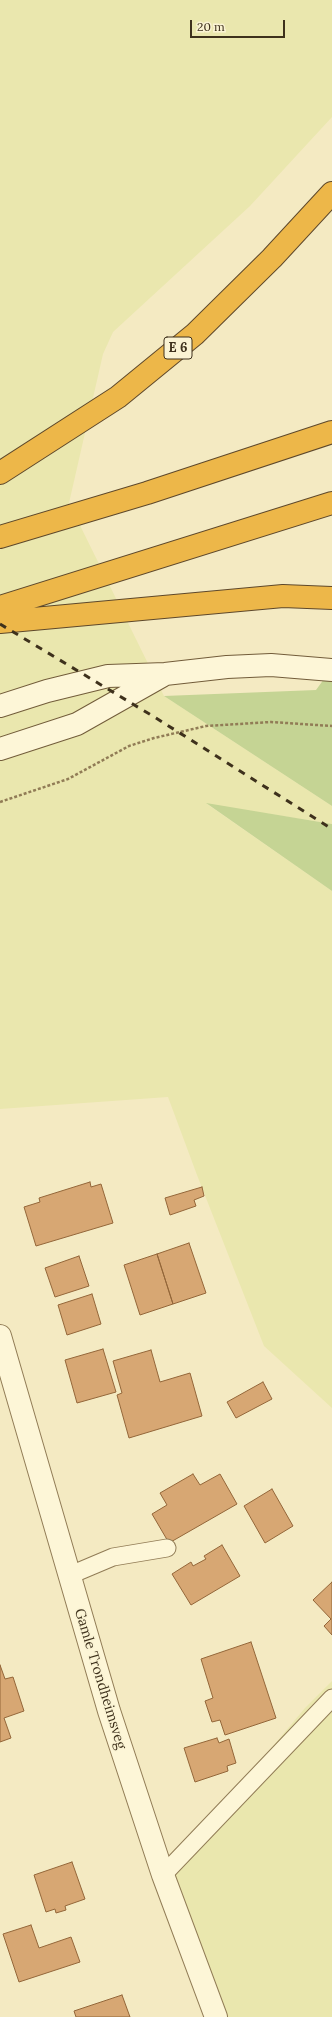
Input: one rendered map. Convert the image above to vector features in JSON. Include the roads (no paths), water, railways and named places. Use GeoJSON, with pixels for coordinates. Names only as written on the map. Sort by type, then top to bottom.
{"type":"FeatureCollection","features":[{"type":"Feature","properties":{"kind":"highway","name":"E 6"},"geometry":{"type":"LineString","coordinates":[[0,473],[118,397],[195,334],[272,258],[332,193]]}},
{"type":"Feature","properties":{"kind":"highway"},"geometry":{"type":"LineString","coordinates":[[0,537],[147,493],[332,432]]}},
{"type":"Feature","properties":{"kind":"highway"},"geometry":{"type":"LineString","coordinates":[[0,607],[332,502]]}},
{"type":"Feature","properties":{"kind":"highway"},"geometry":{"type":"LineString","coordinates":[[0,622],[283,596],[332,598]]}},
{"type":"Feature","properties":{"kind":"street"},"geometry":{"type":"LineString","coordinates":[[0,706],[47,691],[108,676],[165,674],[227,667],[271,665],[332,670]]}},
{"type":"Feature","properties":{"kind":"street"},"geometry":{"type":"LineString","coordinates":[[0,749],[77,724],[165,674]]}},
{"type":"Feature","properties":{"kind":"street","name":"Gamle Trondheimsveg"},"geometry":{"type":"LineString","coordinates":[[0,1336],[3,1360],[109,1711],[163,1875],[216,2017]]}},
{"type":"Feature","properties":{"kind":"lane"},"geometry":{"type":"LineString","coordinates":[[68,1576],[113,1557],[167,1548]]}},
{"type":"Feature","properties":{"kind":"lane"},"geometry":{"type":"LineString","coordinates":[[163,1875],[332,1698]]}},
{"type":"Feature","properties":{"kind":"railway"},"geometry":{"type":"LineString","coordinates":[[0,624],[156,718],[332,829]]}}]}
